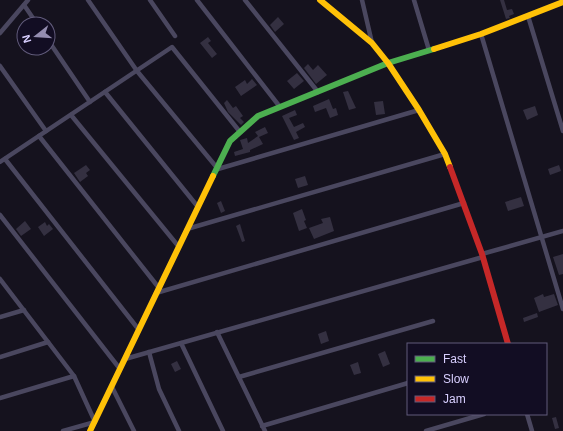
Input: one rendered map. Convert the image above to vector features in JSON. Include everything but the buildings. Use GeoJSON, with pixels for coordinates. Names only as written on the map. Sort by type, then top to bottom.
{"type":"FeatureCollection","features":[{"type":"Feature","properties":{"kind":"street"},"geometry":{"type":"LineString","coordinates":[[0,33],[28,0]]}},
{"type":"Feature","properties":{"kind":"street"},"geometry":{"type":"LineString","coordinates":[[88,0],[137,71],[218,169]]}},
{"type":"Feature","properties":{"kind":"street"},"geometry":{"type":"LineString","coordinates":[[150,0],[175,36]]}},
{"type":"Feature","properties":{"kind":"street"},"geometry":{"type":"LineString","coordinates":[[197,0],[280,107]]}},
{"type":"Feature","properties":{"kind":"street"},"geometry":{"type":"LineString","coordinates":[[245,0],[318,92]]}},
{"type":"Feature","properties":{"kind":"street"},"geometry":{"type":"LineString","coordinates":[[320,0],[372,43],[388,63],[419,110],[445,154],[483,256],[508,343]]}},
{"type":"Feature","properties":{"kind":"street"},"geometry":{"type":"LineString","coordinates":[[362,0],[372,43]]}},
{"type":"Feature","properties":{"kind":"street"},"geometry":{"type":"LineString","coordinates":[[414,0],[429,50]]}},
{"type":"Feature","properties":{"kind":"street"},"geometry":{"type":"LineString","coordinates":[[90,431],[187,229],[218,169],[230,141],[258,116],[388,63],[481,34],[563,2]]}},
{"type":"Feature","properties":{"kind":"street"},"geometry":{"type":"LineString","coordinates":[[24,5],[32,16]]}},
{"type":"Feature","properties":{"kind":"street"},"geometry":{"type":"LineString","coordinates":[[528,16],[563,131]]}},
{"type":"Feature","properties":{"kind":"street"},"geometry":{"type":"LineString","coordinates":[[481,34],[563,309]]}},
{"type":"Feature","properties":{"kind":"street"},"geometry":{"type":"LineString","coordinates":[[0,162],[170,48],[175,48],[240,132]]}},
{"type":"Feature","properties":{"kind":"street"},"geometry":{"type":"LineString","coordinates":[[56,52],[90,102]]}},
{"type":"Feature","properties":{"kind":"street"},"geometry":{"type":"LineString","coordinates":[[0,66],[46,131]]}},
{"type":"Feature","properties":{"kind":"street"},"geometry":{"type":"LineString","coordinates":[[105,92],[198,207]]}},
{"type":"Feature","properties":{"kind":"street"},"geometry":{"type":"LineString","coordinates":[[218,169],[419,110]]}},
{"type":"Feature","properties":{"kind":"street"},"geometry":{"type":"LineString","coordinates":[[71,115],[179,247]]}},
{"type":"Feature","properties":{"kind":"street"},"geometry":{"type":"LineString","coordinates":[[39,136],[157,291]]}},
{"type":"Feature","properties":{"kind":"street"},"geometry":{"type":"LineString","coordinates":[[187,229],[445,154]]}},
{"type":"Feature","properties":{"kind":"street"},"geometry":{"type":"LineString","coordinates":[[5,159],[139,330]]}},
{"type":"Feature","properties":{"kind":"street"},"geometry":{"type":"LineString","coordinates":[[157,291],[464,203]]}},
{"type":"Feature","properties":{"kind":"street"},"geometry":{"type":"LineString","coordinates":[[0,215],[120,369]]}},
{"type":"Feature","properties":{"kind":"street"},"geometry":{"type":"LineString","coordinates":[[125,359],[483,256],[563,231]]}},
{"type":"Feature","properties":{"kind":"street"},"geometry":{"type":"LineString","coordinates":[[0,279],[74,376],[95,422]]}},
{"type":"Feature","properties":{"kind":"street"},"geometry":{"type":"LineString","coordinates":[[0,318],[24,310]]}},
{"type":"Feature","properties":{"kind":"street"},"geometry":{"type":"LineString","coordinates":[[239,377],[433,321]]}},
{"type":"Feature","properties":{"kind":"street"},"geometry":{"type":"LineString","coordinates":[[217,332],[264,429],[407,383]]}},
{"type":"Feature","properties":{"kind":"street"},"geometry":{"type":"LineString","coordinates":[[0,357],[48,342]]}},
{"type":"Feature","properties":{"kind":"street"},"geometry":{"type":"LineString","coordinates":[[181,343],[223,431]]}},
{"type":"Feature","properties":{"kind":"street"},"geometry":{"type":"LineString","coordinates":[[149,352],[159,388],[179,431]]}},
{"type":"Feature","properties":{"kind":"street"},"geometry":{"type":"LineString","coordinates":[[0,398],[74,376]]}},
{"type":"Feature","properties":{"kind":"street"},"geometry":{"type":"LineString","coordinates":[[112,387],[134,431]]}},
{"type":"Feature","properties":{"kind":"street"},"geometry":{"type":"LineString","coordinates":[[426,431],[481,415]]}},
{"type":"Feature","properties":{"kind":"street"},"geometry":{"type":"LineString","coordinates":[[528,415],[532,431]]}},
{"type":"Feature","properties":{"kind":"street"},"geometry":{"type":"LineString","coordinates":[[63,431],[95,422]]}},
{"type":"Feature","properties":{"kind":"traffic: fast"},"geometry":{"type":"LineString","coordinates":[[213,176],[230,141],[258,116],[388,63],[434,49]]}},
{"type":"Feature","properties":{"kind":"traffic: slow"},"geometry":{"type":"LineString","coordinates":[[320,0],[372,43],[388,63],[419,110],[445,154],[450,167]]}},
{"type":"Feature","properties":{"kind":"traffic: slow"},"geometry":{"type":"LineString","coordinates":[[434,49],[481,34],[563,2]]}},
{"type":"Feature","properties":{"kind":"traffic: slow"},"geometry":{"type":"LineString","coordinates":[[90,431],[213,176]]}},
{"type":"Feature","properties":{"kind":"traffic: jam"},"geometry":{"type":"LineString","coordinates":[[450,167],[482,254],[508,343]]}}]}
